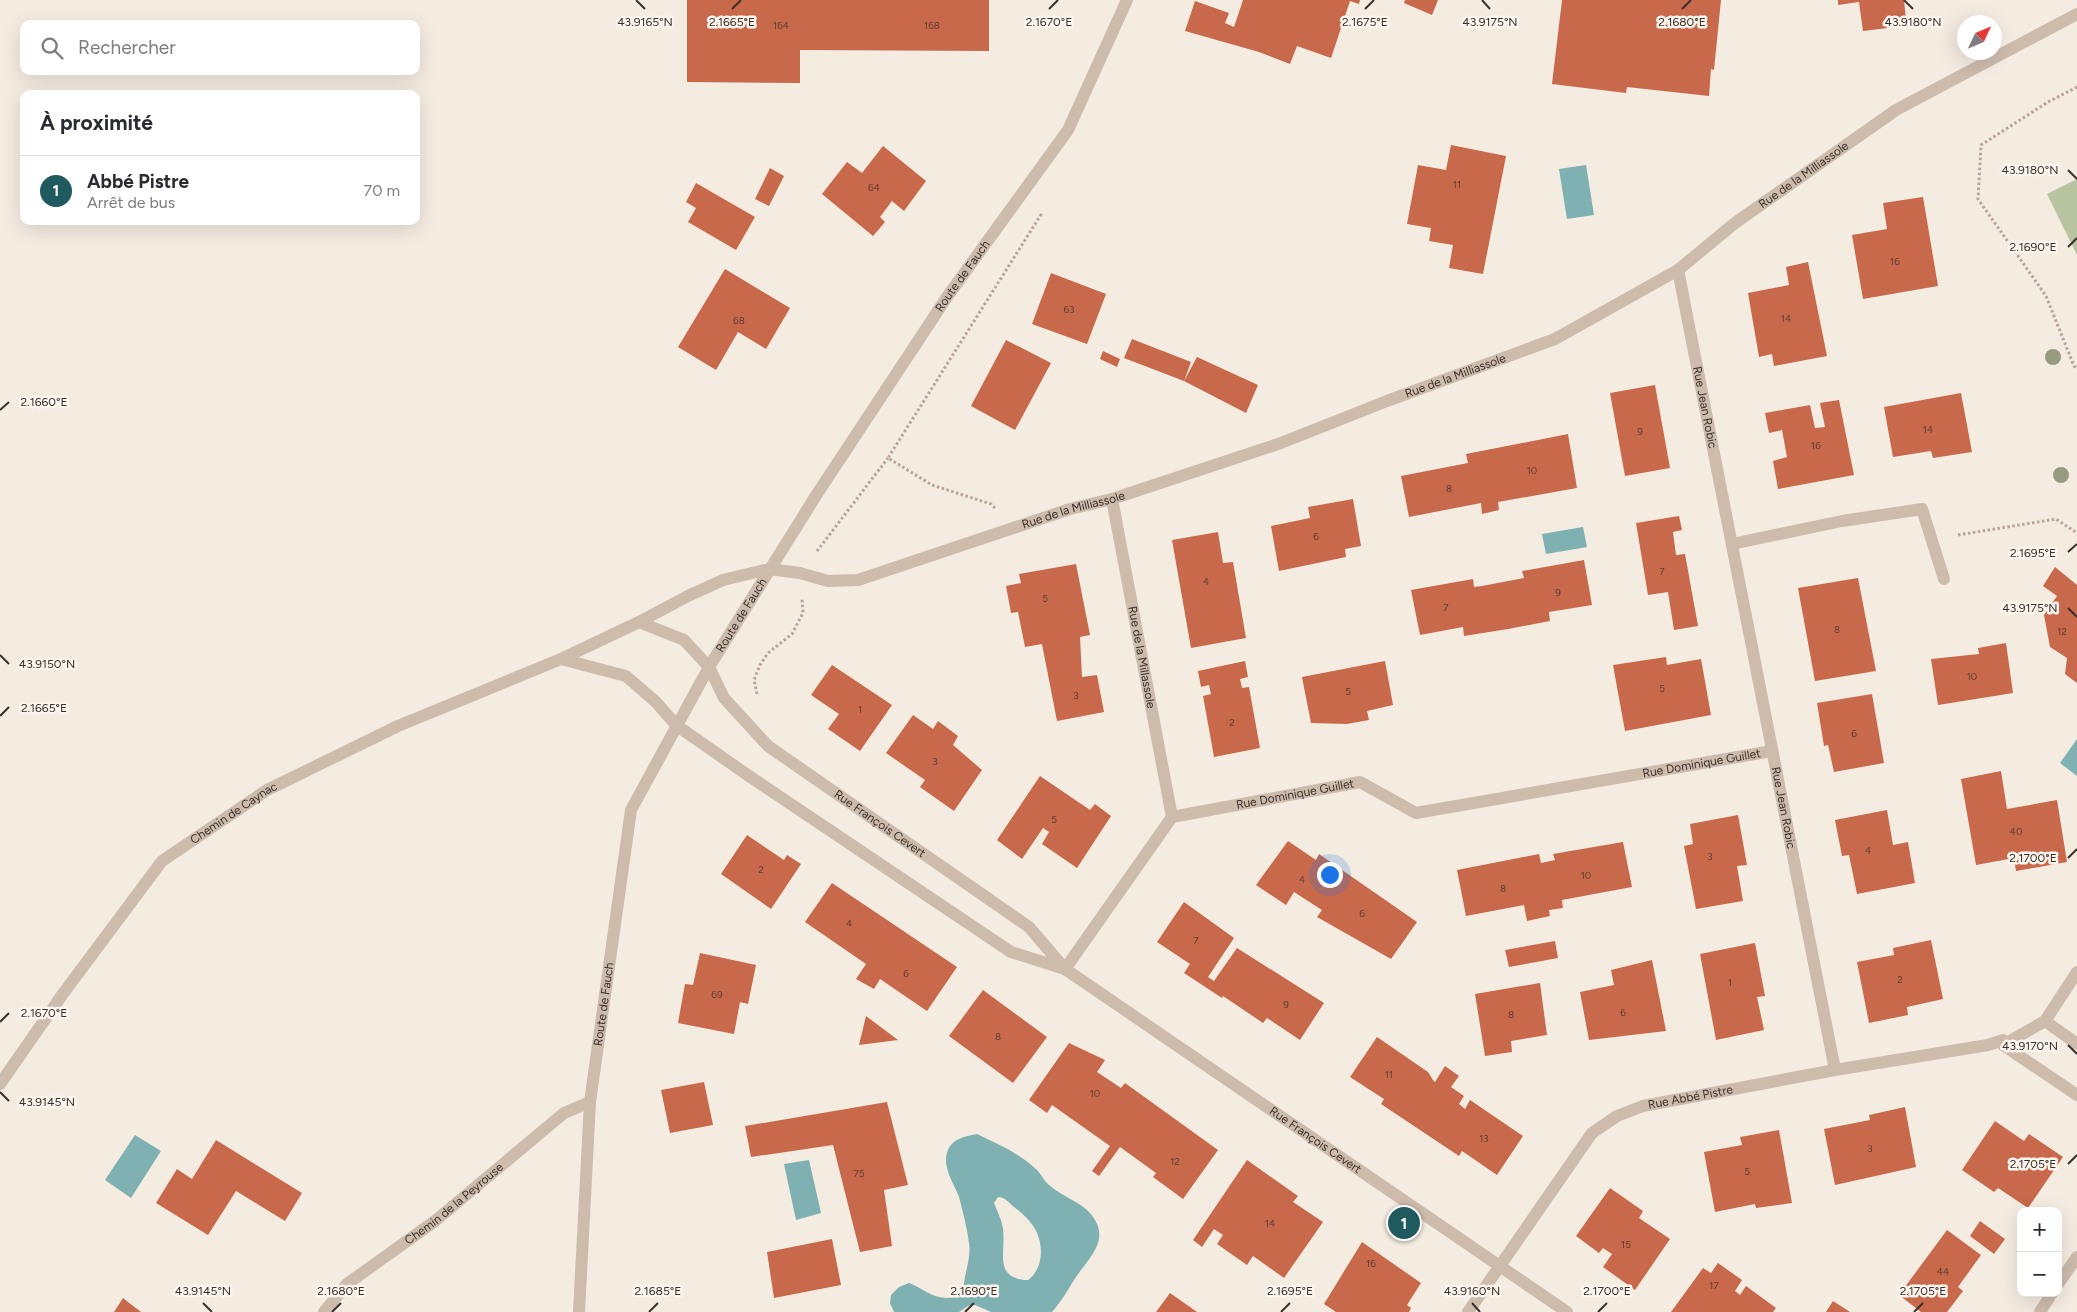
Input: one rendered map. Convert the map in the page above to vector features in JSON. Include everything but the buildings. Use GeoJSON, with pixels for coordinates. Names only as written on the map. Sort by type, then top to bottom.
{"type":"FeatureCollection","features":[{"type":"Feature","properties":{"kind":"street","name":"Route de Fauch"},"geometry":{"type":"LineString","coordinates":[[579,1312],[590,1102],[632,810],[676,725],[769,569],[946,297],[1068,130],[1126,0]]}},
{"type":"Feature","properties":{"kind":"street","name":"Rue de la Milliassole"},"geometry":{"type":"LineString","coordinates":[[769,569],[800,573],[828,581],[858,580],[1070,509],[1112,499],[1280,443],[1555,339],[1678,270],[1735,223],[1896,110],[2077,14]]}},
{"type":"Feature","properties":{"kind":"street","name":"Rue Jean Robic"},"geometry":{"type":"LineString","coordinates":[[1678,270],[1835,1070]]}},
{"type":"Feature","properties":{"kind":"street","name":"Rue de la Millassole"},"geometry":{"type":"LineString","coordinates":[[1112,499],[1172,816]]}},
{"type":"Feature","properties":{"kind":"street"},"geometry":{"type":"LineString","coordinates":[[1732,544],[1842,520],[1922,509],[1944,579]]}},
{"type":"Feature","properties":{"kind":"street","name":"Chemin de Caynac"},"geometry":{"type":"LineString","coordinates":[[0,1084],[62,995],[162,861],[267,790],[398,726],[562,659],[723,580],[769,569]]}},
{"type":"Feature","properties":{"kind":"street"},"geometry":{"type":"LineString","coordinates":[[639,622],[684,640],[709,667]]}},
{"type":"Feature","properties":{"kind":"street"},"geometry":{"type":"LineString","coordinates":[[562,659],[626,676],[656,702],[676,725]]}},
{"type":"Feature","properties":{"kind":"street","name":"Rue François Cevert"},"geometry":{"type":"LineString","coordinates":[[709,667],[724,698],[768,746],[1029,927],[1065,969],[1567,1312]]}},
{"type":"Feature","properties":{"kind":"street","name":"Rue François Cevert"},"geometry":{"type":"LineString","coordinates":[[676,725],[1011,952],[1065,969]]}},
{"type":"Feature","properties":{"kind":"street","name":"Rue Dominique Guillet"},"geometry":{"type":"LineString","coordinates":[[1172,816],[1360,782],[1416,813],[1772,751]]}},
{"type":"Feature","properties":{"kind":"street"},"geometry":{"type":"LineString","coordinates":[[1065,969],[1172,816]]}},
{"type":"Feature","properties":{"kind":"street"},"geometry":{"type":"LineString","coordinates":[[2077,972],[2044,1021],[2077,1044]]}},
{"type":"Feature","properties":{"kind":"street","name":"Rue Abbé Pistre"},"geometry":{"type":"LineString","coordinates":[[1468,1312],[1592,1133],[1617,1116],[1643,1106],[1835,1070],[1988,1045],[2003,1040],[2003,1045],[2044,1021]]}},
{"type":"Feature","properties":{"kind":"street"},"geometry":{"type":"LineString","coordinates":[[2003,1045],[2077,1095]]}},
{"type":"Feature","properties":{"kind":"street","name":"Chemin de la Peyrouse"},"geometry":{"type":"LineString","coordinates":[[324,1312],[347,1284],[435,1221],[564,1113],[590,1102]]}},
{"type":"Feature","properties":{"kind":"street"},"geometry":{"type":"LineString","coordinates":[[2062,1278],[2077,1256]]}},
{"type":"Feature","properties":{"kind":"street"},"geometry":{"type":"LineString","coordinates":[[2040,1312],[2049,1297]]}},
{"type":"Feature","properties":{"kind":"path"},"geometry":{"type":"LineString","coordinates":[[2077,87],[2048,102],[1981,146],[1978,199],[2046,296],[2074,366],[2077,368]]}},
{"type":"Feature","properties":{"kind":"path"},"geometry":{"type":"LineString","coordinates":[[1013,528],[991,504],[932,485],[888,458],[1044,210]]}},
{"type":"Feature","properties":{"kind":"path"},"geometry":{"type":"LineString","coordinates":[[1932,539],[2056,519],[2077,534]]}},
{"type":"Feature","properties":{"kind":"green space"},"geometry":{"type":"Polygon","coordinates":[[[2077,179],[2077,255],[2047,194],[2077,179]]]}},
{"type":"Feature","properties":{"kind":"water"},"geometry":{"type":"Polygon","coordinates":[[[1586,165],[1594,215],[1567,219],[1559,169],[1586,165]]]}},
{"type":"Feature","properties":{"kind":"water"},"geometry":{"type":"Polygon","coordinates":[[[1583,527],[1587,547],[1546,554],[1542,534],[1583,527]]]}},
{"type":"Feature","properties":{"kind":"water"},"geometry":{"type":"Polygon","coordinates":[[[2077,739],[2077,776],[2060,763],[2077,739]]]}},
{"type":"Feature","properties":{"kind":"water"},"geometry":{"type":"Polygon","coordinates":[[[977,1134],[1017,1154],[1031,1164],[1054,1189],[1086,1209],[1096,1222],[1099,1231],[1096,1247],[1052,1312],[991,1312],[975,1305],[968,1306],[959,1312],[894,1312],[890,1303],[891,1295],[899,1287],[909,1283],[941,1298],[951,1298],[958,1294],[962,1288],[969,1247],[962,1208],[947,1168],[946,1156],[953,1143],[961,1138],[977,1134]],[[998,1197],[994,1203],[1001,1219],[1004,1238],[1003,1255],[1006,1269],[1010,1275],[1028,1280],[1033,1276],[1039,1265],[1041,1246],[1039,1239],[1035,1229],[1027,1219],[1007,1200],[998,1197]]]}},
{"type":"Feature","properties":{"kind":"water"},"geometry":{"type":"Polygon","coordinates":[[[135,1135],[161,1151],[131,1198],[105,1180],[135,1135]]]}},
{"type":"Feature","properties":{"kind":"water"},"geometry":{"type":"Polygon","coordinates":[[[809,1160],[821,1213],[796,1220],[784,1164],[809,1160]]]}},
{"type":"Feature","properties":{"kind":"place","name":"Abbé Pistre"},"geometry":{"type":"Point","coordinates":[1404,1223]}}]}
